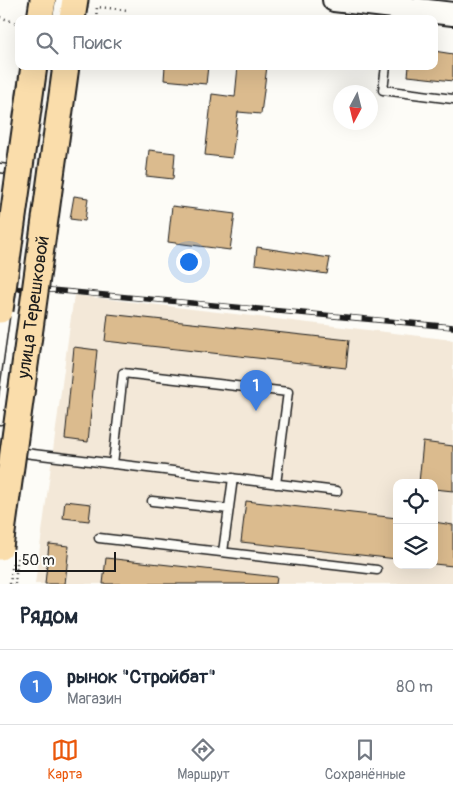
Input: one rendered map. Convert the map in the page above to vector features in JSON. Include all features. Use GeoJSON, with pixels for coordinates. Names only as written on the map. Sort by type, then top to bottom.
{"type":"FeatureCollection","features":[{"type":"Feature","properties":{"kind":"main road"},"geometry":{"type":"LineString","coordinates":[[41,15],[43,0]]}},
{"type":"Feature","properties":{"kind":"main road"},"geometry":{"type":"LineString","coordinates":[[73,15],[75,0]]}},
{"type":"Feature","properties":{"kind":"main road"},"geometry":{"type":"LineString","coordinates":[[334,0],[394,10],[453,14]]}},
{"type":"Feature","properties":{"kind":"main road","name":"улица Терешковой"},"geometry":{"type":"LineString","coordinates":[[0,310],[33,70]]}},
{"type":"Feature","properties":{"kind":"main road","name":"улица Терешковой"},"geometry":{"type":"LineString","coordinates":[[0,547],[65,70]]}},
{"type":"Feature","properties":{"kind":"lane"},"geometry":{"type":"LineString","coordinates":[[58,15],[60,0]]}},
{"type":"Feature","properties":{"kind":"lane"},"geometry":{"type":"LineString","coordinates":[[0,420],[49,70]]}},
{"type":"Feature","properties":{"kind":"lane"},"geometry":{"type":"LineString","coordinates":[[386,70],[383,90],[453,99]]}},
{"type":"Feature","properties":{"kind":"lane"},"geometry":{"type":"LineString","coordinates":[[0,168],[35,172]]}},
{"type":"Feature","properties":{"kind":"lane"},"geometry":{"type":"LineString","coordinates":[[113,464],[123,373],[288,392],[276,484]]}},
{"type":"Feature","properties":{"kind":"lane"},"geometry":{"type":"LineString","coordinates":[[0,450],[337,491]]}},
{"type":"Feature","properties":{"kind":"lane"},"geometry":{"type":"LineString","coordinates":[[224,552],[233,478]]}},
{"type":"Feature","properties":{"kind":"lane"},"geometry":{"type":"LineString","coordinates":[[152,501],[229,509]]}},
{"type":"Feature","properties":{"kind":"lane"},"geometry":{"type":"LineString","coordinates":[[99,538],[377,570]]}},
{"type":"Feature","properties":{"kind":"path"},"geometry":{"type":"LineString","coordinates":[[96,15],[97,7],[128,10]]}},
{"type":"Feature","properties":{"kind":"path"},"geometry":{"type":"LineString","coordinates":[[0,17],[15,23]]}},
{"type":"Feature","properties":{"kind":"shaded area"},"geometry":{"type":"Polygon","coordinates":[[[74,295],[453,340],[453,584],[35,584],[74,295]]]}},
{"type":"Feature","properties":{"kind":"building"},"geometry":{"type":"Polygon","coordinates":[[[438,52],[453,54],[453,81],[408,76],[409,70],[438,70],[438,52]]]}},
{"type":"Feature","properties":{"kind":"building"},"geometry":{"type":"Polygon","coordinates":[[[165,70],[208,70],[206,84],[164,80],[165,70]]]}},
{"type":"Feature","properties":{"kind":"building"},"geometry":{"type":"Polygon","coordinates":[[[238,70],[266,70],[261,114],[238,112],[232,158],[205,155],[212,94],[235,97],[238,70]]]}},
{"type":"Feature","properties":{"kind":"building"},"geometry":{"type":"Polygon","coordinates":[[[149,150],[175,153],[173,179],[146,176],[149,150]]]}},
{"type":"Feature","properties":{"kind":"building"},"geometry":{"type":"Polygon","coordinates":[[[74,196],[88,198],[85,221],[70,219],[74,196]]]}},
{"type":"Feature","properties":{"kind":"building"},"geometry":{"type":"Polygon","coordinates":[[[172,206],[235,214],[230,250],[168,242],[172,206]]]}},
{"type":"Feature","properties":{"kind":"building"},"geometry":{"type":"Polygon","coordinates":[[[257,247],[330,258],[327,274],[255,264],[257,247]]]}},
{"type":"Feature","properties":{"kind":"building"},"geometry":{"type":"Polygon","coordinates":[[[108,314],[349,340],[346,368],[105,341],[108,314]]]}},
{"type":"Feature","properties":{"kind":"building"},"geometry":{"type":"Polygon","coordinates":[[[74,347],[97,350],[88,442],[65,439],[74,347]]]}},
{"type":"Feature","properties":{"kind":"building"},"geometry":{"type":"Polygon","coordinates":[[[423,442],[453,446],[453,491],[438,489],[438,479],[419,479],[423,442]]]}},
{"type":"Feature","properties":{"kind":"building"},"geometry":{"type":"Polygon","coordinates":[[[65,501],[91,504],[89,521],[63,518],[65,501]]]}},
{"type":"Feature","properties":{"kind":"building"},"geometry":{"type":"Polygon","coordinates":[[[246,501],[393,518],[393,559],[241,542],[246,501]]]}},
{"type":"Feature","properties":{"kind":"building"},"geometry":{"type":"Polygon","coordinates":[[[438,523],[453,525],[453,566],[438,564],[438,523]]]}},
{"type":"Feature","properties":{"kind":"building"},"geometry":{"type":"Polygon","coordinates":[[[49,544],[69,546],[65,584],[45,584],[49,544]]]}},
{"type":"Feature","properties":{"kind":"building"},"geometry":{"type":"Polygon","coordinates":[[[106,558],[277,577],[276,584],[103,584],[106,558]]]}},
{"type":"Feature","properties":{"kind":"railway"},"geometry":{"type":"LineString","coordinates":[[0,288],[51,290],[453,327]]}},
{"type":"Feature","properties":{"kind":"place","name":"рынок \"Стройбат\""},"geometry":{"type":"Point","coordinates":[256,411]}}]}
